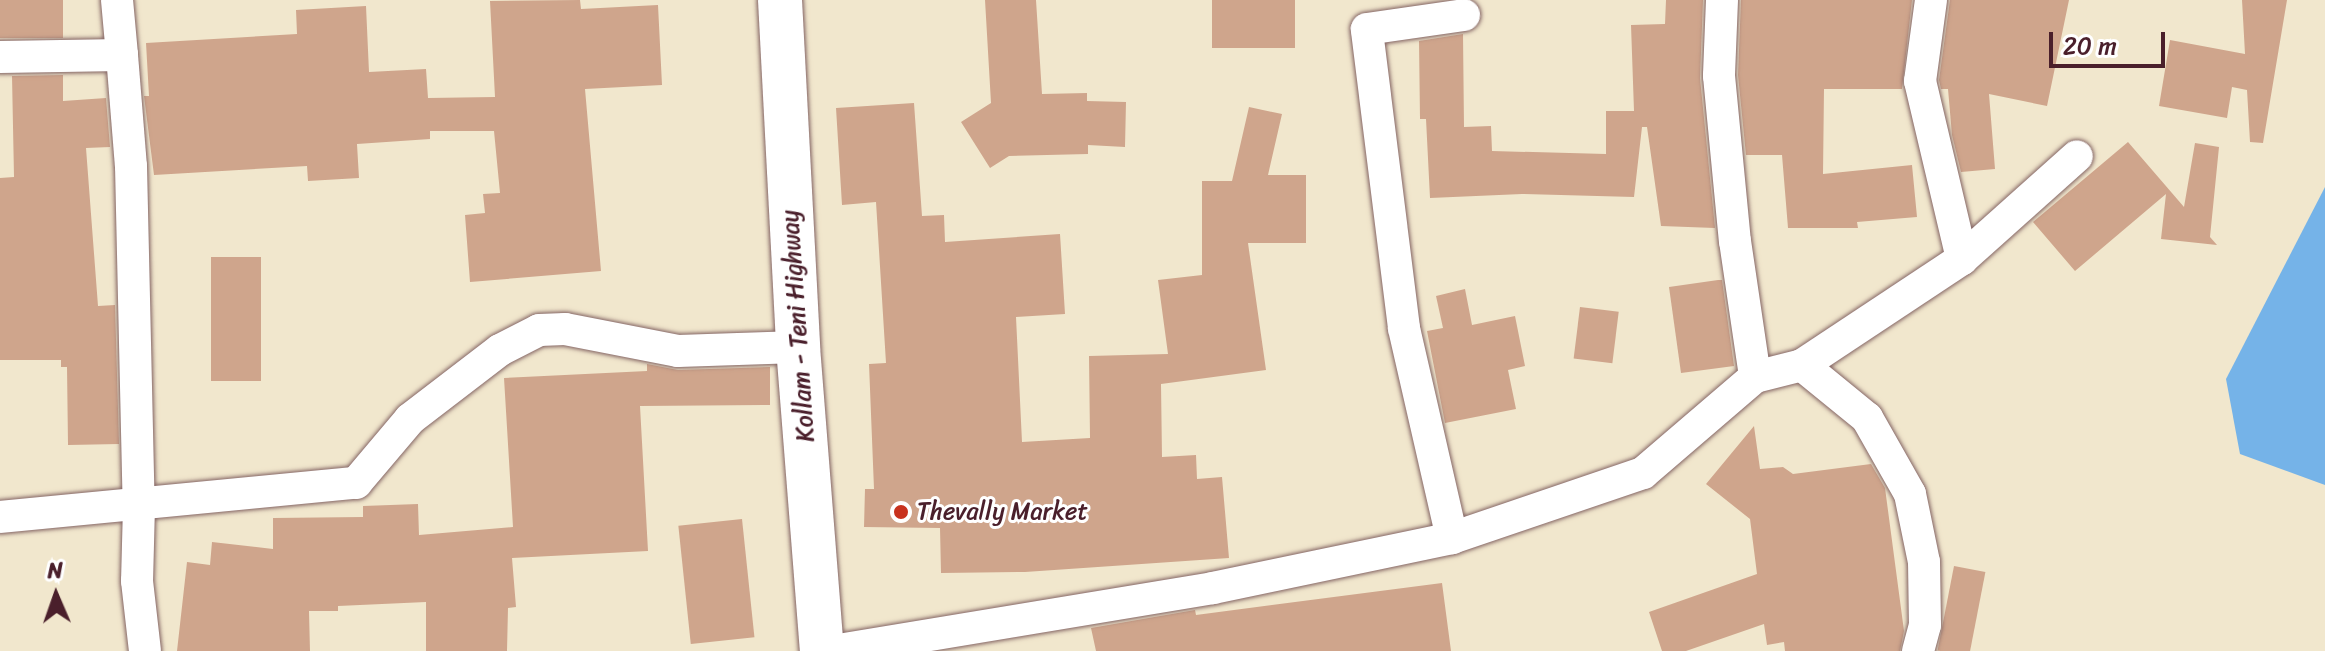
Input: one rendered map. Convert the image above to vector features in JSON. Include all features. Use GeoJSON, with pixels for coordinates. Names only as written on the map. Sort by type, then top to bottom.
{"type":"FeatureCollection","features":[{"type":"Feature","properties":{"kind":"main road","name":"Kollam - Teni Highway"},"geometry":{"type":"LineString","coordinates":[[780,0],[798,347],[822,651]]}},
{"type":"Feature","properties":{"kind":"street"},"geometry":{"type":"LineString","coordinates":[[117,0],[131,166],[139,506],[137,581],[145,651]]}},
{"type":"Feature","properties":{"kind":"street"},"geometry":{"type":"LineString","coordinates":[[1722,0],[1721,91],[1735,241],[1755,377]]}},
{"type":"Feature","properties":{"kind":"street"},"geometry":{"type":"LineString","coordinates":[[1931,0],[1920,81],[1962,259]]}},
{"type":"Feature","properties":{"kind":"street"},"geometry":{"type":"LineString","coordinates":[[1452,538],[1404,328],[1367,29],[1464,15]]}},
{"type":"Feature","properties":{"kind":"street"},"geometry":{"type":"LineString","coordinates":[[0,57],[122,55]]}},
{"type":"Feature","properties":{"kind":"street"},"geometry":{"type":"LineString","coordinates":[[833,651],[1213,588],[1452,538],[1643,473],[1755,377],[1802,365],[1962,259],[2077,156]]}},
{"type":"Feature","properties":{"kind":"street"},"geometry":{"type":"LineString","coordinates":[[0,517],[356,483],[410,419],[500,350],[539,330],[565,329],[678,351],[798,347]]}},
{"type":"Feature","properties":{"kind":"street"},"geometry":{"type":"LineString","coordinates":[[1802,365],[1867,418],[1910,494],[1924,562],[1925,625],[1918,651]]}},
{"type":"Feature","properties":{"kind":"water"},"geometry":{"type":"Polygon","coordinates":[[[2325,187],[2325,485],[2240,454],[2226,379],[2325,187]]]}},
{"type":"Feature","properties":{"kind":"building"},"geometry":{"type":"Polygon","coordinates":[[[0,0],[63,0],[63,38],[0,38],[0,0]]]}},
{"type":"Feature","properties":{"kind":"building"},"geometry":{"type":"Polygon","coordinates":[[[580,0],[581,9],[658,5],[662,85],[585,89],[601,271],[470,282],[465,215],[485,213],[483,194],[500,193],[494,131],[430,131],[430,139],[357,144],[359,178],[308,181],[307,166],[154,175],[144,96],[149,96],[146,43],[297,34],[296,10],[366,6],[369,72],[426,69],[428,98],[495,97],[490,1],[580,0]]]}},
{"type":"Feature","properties":{"kind":"building"},"geometry":{"type":"Polygon","coordinates":[[[985,0],[1036,0],[1042,94],[1087,93],[1087,101],[1126,102],[1125,147],[1088,145],[1088,154],[1009,156],[990,168],[961,122],[991,103],[985,0]]]}},
{"type":"Feature","properties":{"kind":"building"},"geometry":{"type":"Polygon","coordinates":[[[1212,0],[1295,0],[1295,48],[1212,48],[1212,0]]]}},
{"type":"Feature","properties":{"kind":"building"},"geometry":{"type":"Polygon","coordinates":[[[1666,0],[1703,0],[1700,78],[1715,228],[1661,226],[1647,127],[1642,127],[1634,197],[1522,194],[1430,198],[1426,119],[1420,119],[1419,41],[1463,34],[1464,127],[1491,126],[1492,151],[1606,154],[1606,111],[1634,111],[1631,25],[1665,24],[1666,0]]]}},
{"type":"Feature","properties":{"kind":"building"},"geometry":{"type":"Polygon","coordinates":[[[1741,0],[1912,0],[1902,89],[1824,89],[1823,174],[1912,165],[1917,217],[1857,222],[1858,228],[1788,228],[1782,155],[1746,155],[1738,75],[1741,0]]]}},
{"type":"Feature","properties":{"kind":"building"},"geometry":{"type":"Polygon","coordinates":[[[1950,0],[2069,0],[2047,106],[1989,94],[1995,169],[1961,172],[1952,135],[1948,89],[1941,89],[1939,80],[1950,0]]]}},
{"type":"Feature","properties":{"kind":"building"},"geometry":{"type":"Polygon","coordinates":[[[2242,0],[2287,0],[2263,143],[2250,142],[2247,90],[2232,87],[2227,118],[2159,106],[2170,40],[2245,54],[2242,0]]]}},
{"type":"Feature","properties":{"kind":"building"},"geometry":{"type":"Polygon","coordinates":[[[63,75],[63,101],[106,98],[110,147],[86,148],[98,306],[115,305],[119,444],[68,445],[67,367],[61,367],[61,360],[0,360],[0,178],[14,177],[12,76],[63,75]]]}},
{"type":"Feature","properties":{"kind":"building"},"geometry":{"type":"Polygon","coordinates":[[[914,103],[922,216],[944,215],[945,242],[1060,234],[1065,314],[1016,317],[1022,442],[1090,438],[1089,356],[1168,354],[1158,280],[1202,275],[1202,181],[1232,181],[1249,107],[1282,114],[1268,175],[1306,175],[1306,243],[1248,243],[1266,370],[1161,384],[1162,457],[1196,455],[1197,479],[1222,477],[1229,558],[1025,572],[941,573],[940,528],[864,527],[865,489],[874,489],[869,364],[886,363],[876,202],[842,205],[836,108],[914,103]]]}},
{"type":"Feature","properties":{"kind":"building"},"geometry":{"type":"Polygon","coordinates":[[[2128,142],[2184,207],[2195,143],[2219,147],[2210,237],[2217,245],[2161,239],[2166,194],[2075,271],[2033,222],[2128,142]]]}},
{"type":"Feature","properties":{"kind":"building"},"geometry":{"type":"Polygon","coordinates":[[[211,257],[261,257],[261,381],[211,381],[211,257]]]}},
{"type":"Feature","properties":{"kind":"building"},"geometry":{"type":"Polygon","coordinates":[[[1722,280],[1734,366],[1681,373],[1669,287],[1722,280]]]}},
{"type":"Feature","properties":{"kind":"building"},"geometry":{"type":"Polygon","coordinates":[[[1465,289],[1472,325],[1515,316],[1525,366],[1508,370],[1516,409],[1445,423],[1427,331],[1443,328],[1436,296],[1465,289]]]}},
{"type":"Feature","properties":{"kind":"building"},"geometry":{"type":"Polygon","coordinates":[[[1580,307],[1619,312],[1612,363],[1574,359],[1580,307]]]}},
{"type":"Feature","properties":{"kind":"building"},"geometry":{"type":"Polygon","coordinates":[[[647,364],[678,370],[770,367],[770,405],[640,406],[648,551],[512,558],[516,607],[508,608],[507,651],[426,651],[426,602],[338,606],[338,611],[309,611],[310,651],[177,651],[187,562],[210,565],[212,542],[273,549],[273,518],[363,517],[363,506],[418,504],[419,535],[513,527],[504,378],[647,371],[647,364]]]}},
{"type":"Feature","properties":{"kind":"building"},"geometry":{"type":"Polygon","coordinates":[[[1754,426],[1760,469],[1783,467],[1793,474],[1871,464],[1885,488],[1904,631],[1900,651],[1785,651],[1784,642],[1767,645],[1764,624],[1686,651],[1662,651],[1649,612],[1757,574],[1750,519],[1706,484],[1754,426]]]}},
{"type":"Feature","properties":{"kind":"building"},"geometry":{"type":"Polygon","coordinates":[[[742,519],[754,637],[691,644],[678,526],[742,519]]]}},
{"type":"Feature","properties":{"kind":"building"},"geometry":{"type":"Polygon","coordinates":[[[1954,566],[1985,572],[1970,651],[1938,650],[1954,566]]]}},
{"type":"Feature","properties":{"kind":"building"},"geometry":{"type":"Polygon","coordinates":[[[1442,583],[1451,651],[1096,651],[1091,628],[1195,610],[1196,615],[1442,583]]]}},
{"type":"Feature","properties":{"kind":"place","name":"Thevally Market"},"geometry":{"type":"Point","coordinates":[901,512]}}]}
